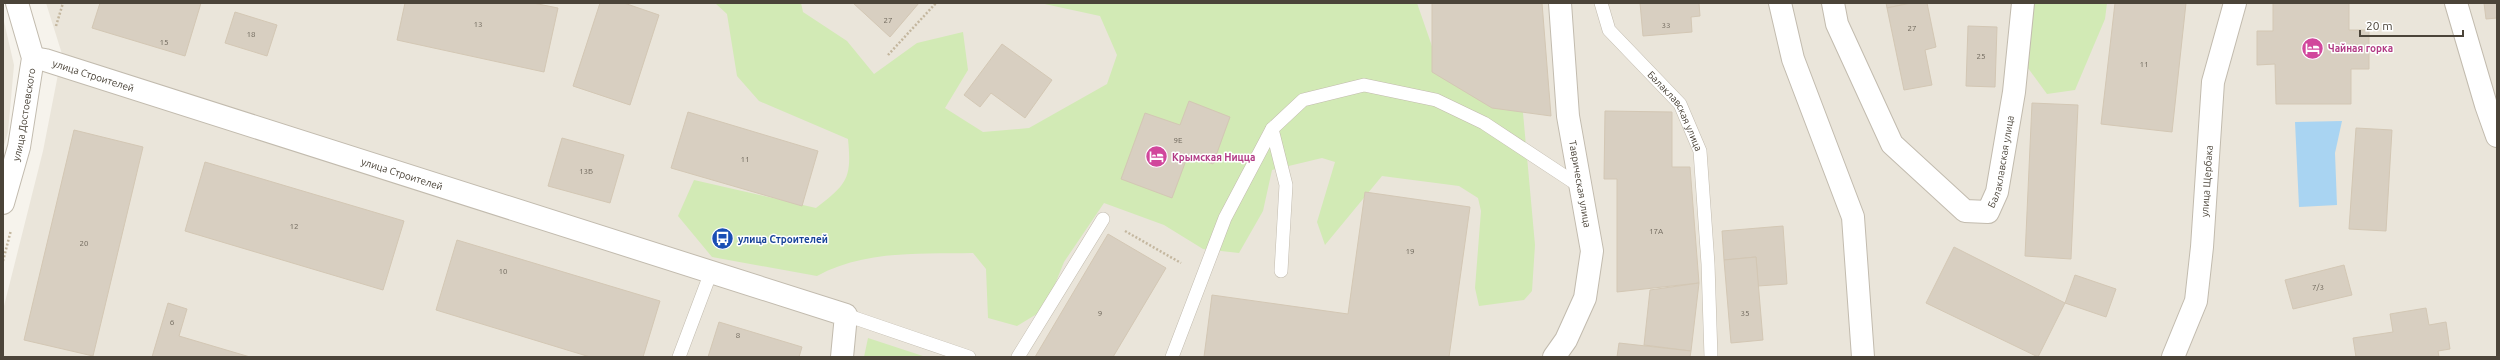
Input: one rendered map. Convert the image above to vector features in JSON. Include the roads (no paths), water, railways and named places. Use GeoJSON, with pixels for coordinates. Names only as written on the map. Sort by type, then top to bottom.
{"type":"FeatureCollection","features":[{"type":"Feature","properties":{"kind":"street","name":"улица Достоевского"},"geometry":{"type":"LineString","coordinates":[[3,203],[19,148],[33,58],[17,3]]}},
{"type":"Feature","properties":{"kind":"street","name":"Таврическая улица"},"geometry":{"type":"LineString","coordinates":[[1554,357],[1566,340],[1585,298],[1592,251],[1568,116],[1560,3]]}},
{"type":"Feature","properties":{"kind":"street"},"geometry":{"type":"LineString","coordinates":[[1780,3],[1793,59],[1853,217],[1863,357]]}},
{"type":"Feature","properties":{"kind":"street","name":"Балаклавская улица"},"geometry":{"type":"LineString","coordinates":[[1833,3],[1837,24],[1892,144],[1965,211],[1988,212],[1996,192],[2014,92],[2023,3]]}},
{"type":"Feature","properties":{"kind":"street","name":"улица Щербака"},"geometry":{"type":"LineString","coordinates":[[2173,357],[2196,301],[2202,247],[2213,82],[2235,3]]}},
{"type":"Feature","properties":{"kind":"street"},"geometry":{"type":"LineString","coordinates":[[2456,3],[2486,105],[2497,136]]}},
{"type":"Feature","properties":{"kind":"street","name":"улица Строителей"},"geometry":{"type":"LineString","coordinates":[[33,58],[53,63],[846,315]]}},
{"type":"Feature","properties":{"kind":"street"},"geometry":{"type":"LineString","coordinates":[[842,357],[846,315]]}},
{"type":"Feature","properties":{"kind":"lane","name":"Балаклавская улица"},"geometry":{"type":"LineString","coordinates":[[1601,3],[1609,30],[1680,104],[1700,151],[1708,264],[1711,357]]}},
{"type":"Feature","properties":{"kind":"lane"},"geometry":{"type":"LineString","coordinates":[[1172,357],[1225,218],[1272,129],[1303,100],[1364,85],[1436,100],[1484,123],[1581,187]]}},
{"type":"Feature","properties":{"kind":"lane"},"geometry":{"type":"LineString","coordinates":[[1272,129],[1286,185],[1281,271]]}},
{"type":"Feature","properties":{"kind":"lane"},"geometry":{"type":"LineString","coordinates":[[1018,357],[1103,219]]}},
{"type":"Feature","properties":{"kind":"lane"},"geometry":{"type":"LineString","coordinates":[[679,357],[711,272]]}},
{"type":"Feature","properties":{"kind":"lane"},"geometry":{"type":"LineString","coordinates":[[846,315],[968,357]]}},
{"type":"Feature","properties":{"kind":"water"},"geometry":{"type":"Polygon","coordinates":[[[2342,121],[2335,153],[2337,205],[2299,207],[2295,122],[2342,121]]]}},
{"type":"Feature","properties":{"kind":"place","name":"Чайная горка"},"geometry":{"type":"Point","coordinates":[2313,48]}},
{"type":"Feature","properties":{"kind":"place","name":"Крымская Ницца"},"geometry":{"type":"Point","coordinates":[1156,157]}},
{"type":"Feature","properties":{"kind":"place","name":"улица Строителей"},"geometry":{"type":"Point","coordinates":[723,239]}}]}
